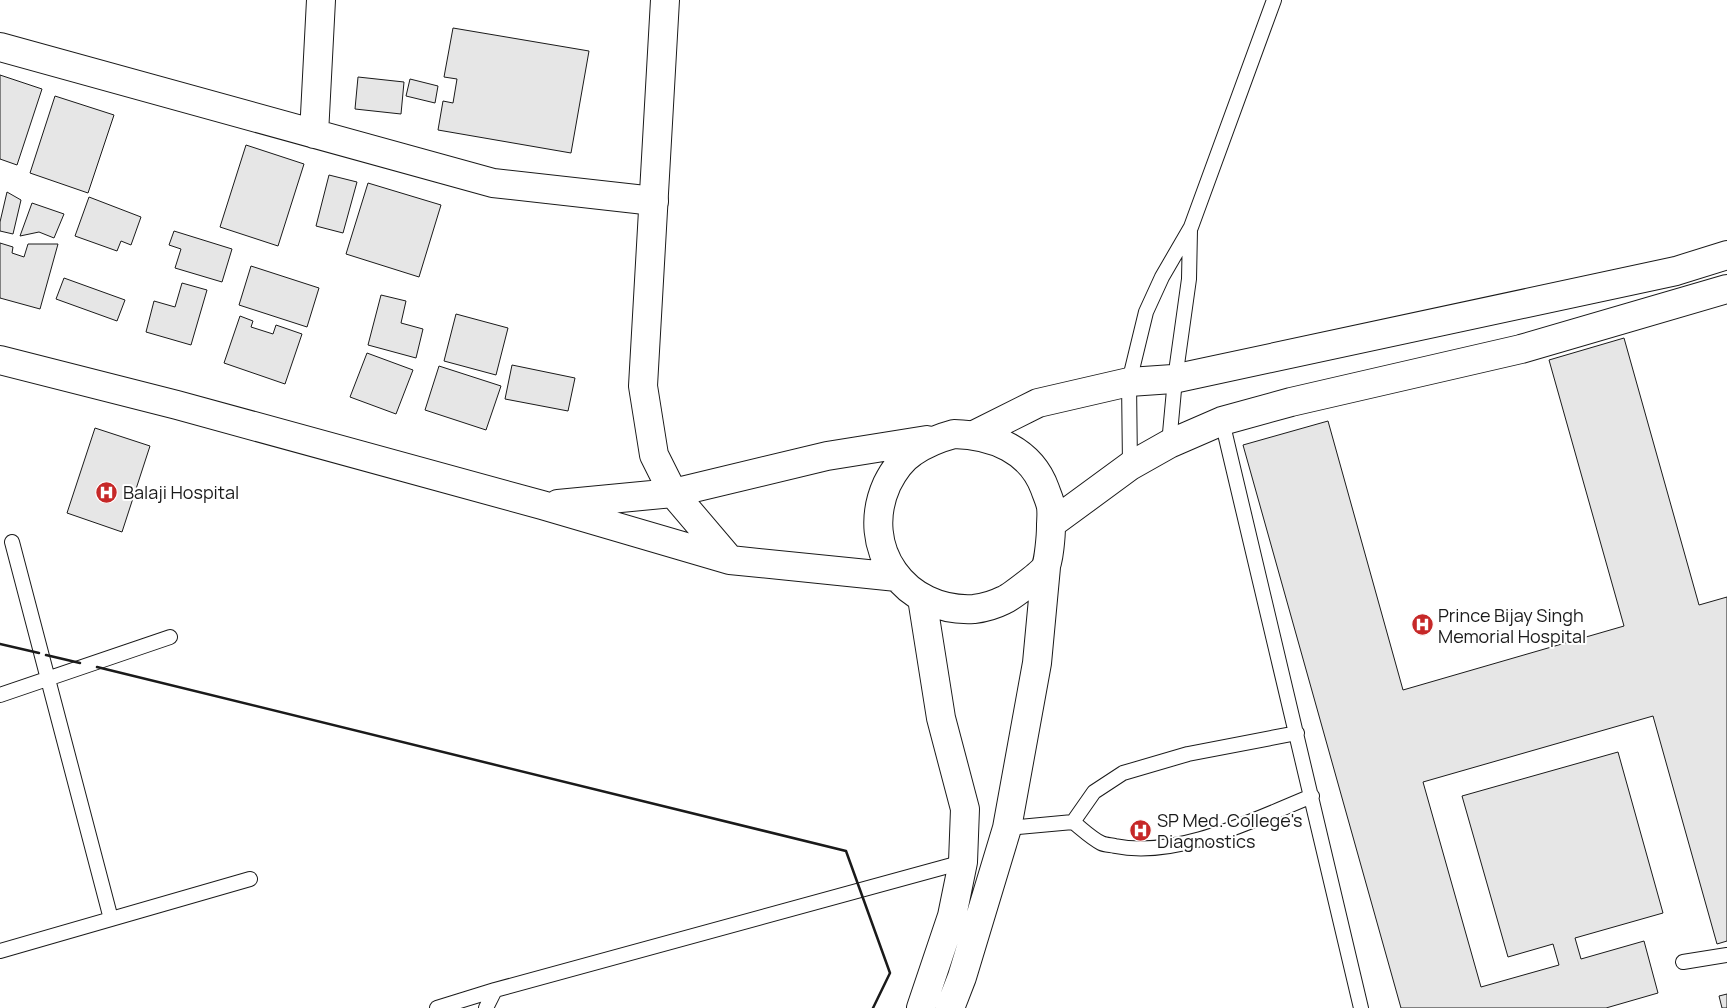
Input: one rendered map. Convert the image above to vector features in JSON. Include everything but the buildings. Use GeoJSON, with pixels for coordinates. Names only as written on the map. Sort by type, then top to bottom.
{"type":"FeatureCollection","features":[{"type":"Feature","properties":{"kind":"street"},"geometry":{"type":"LineString","coordinates":[[314,134],[321,0]]}},
{"type":"Feature","properties":{"kind":"street"},"geometry":{"type":"LineString","coordinates":[[665,0],[643,386],[654,455],[673,493],[730,560]]}},
{"type":"Feature","properties":{"kind":"street"},"geometry":{"type":"LineString","coordinates":[[0,47],[493,183],[654,201]]}},
{"type":"Feature","properties":{"kind":"street"},"geometry":{"type":"LineString","coordinates":[[974,435],[1038,403],[1129,382],[1175,379],[1676,271],[1727,255]]}},
{"type":"Feature","properties":{"kind":"street"},"geometry":{"type":"LineString","coordinates":[[1051,524],[1130,466],[1169,444],[1222,421],[1291,402],[1521,349],[1727,289]]}},
{"type":"Feature","properties":{"kind":"street"},"geometry":{"type":"LineString","coordinates":[[0,360],[177,405],[542,505],[730,560],[897,577]]}},
{"type":"Feature","properties":{"kind":"street"},"geometry":{"type":"LineString","coordinates":[[542,505],[673,493],[827,456],[936,439],[954,434],[974,435],[1001,442],[1024,458],[1041,480],[1051,506],[1051,534],[1037,663],[1008,828],[962,977],[950,1008]]}},
{"type":"Feature","properties":{"kind":"street"},"geometry":{"type":"LineString","coordinates":[[936,439],[911,452],[892,473],[881,498],[878,526],[883,553],[897,577],[922,598],[948,608],[976,609],[1004,600],[1046,567]]}},
{"type":"Feature","properties":{"kind":"street"},"geometry":{"type":"LineString","coordinates":[[921,1008],[952,916],[963,862],[964,809],[941,718],[922,598]]}},
{"type":"Feature","properties":{"kind":"street"},"geometry":{"type":"LineString","coordinates":[[963,862],[998,857]]}},
{"type":"Feature","properties":{"kind":"lane"},"geometry":{"type":"LineString","coordinates":[[1130,466],[1129,382],[1146,312],[1162,277],[1191,227],[1274,0]]}},
{"type":"Feature","properties":{"kind":"lane"},"geometry":{"type":"LineString","coordinates":[[1169,444],[1175,379],[1186,310],[1191,227]]}},
{"type":"Feature","properties":{"kind":"lane"},"geometry":{"type":"LineString","coordinates":[[1222,421],[1361,1008]]}},
{"type":"Feature","properties":{"kind":"lane"},"geometry":{"type":"LineString","coordinates":[[12,542],[111,919]]}},
{"type":"Feature","properties":{"kind":"lane"},"geometry":{"type":"LineString","coordinates":[[0,695],[170,637]]}},
{"type":"Feature","properties":{"kind":"lane"},"geometry":{"type":"LineString","coordinates":[[1073,822],[1094,792],[1123,773],[1188,754],[1297,733]]}},
{"type":"Feature","properties":{"kind":"lane"},"geometry":{"type":"LineString","coordinates":[[1008,828],[1073,822],[1101,843],[1129,849],[1157,848],[1237,827],[1312,796]]}},
{"type":"Feature","properties":{"kind":"lane"},"geometry":{"type":"LineString","coordinates":[[437,1008],[495,990],[963,862]]}},
{"type":"Feature","properties":{"kind":"lane"},"geometry":{"type":"LineString","coordinates":[[0,951],[250,879]]}},
{"type":"Feature","properties":{"kind":"lane"},"geometry":{"type":"LineString","coordinates":[[1683,962],[1727,955]]}},
{"type":"Feature","properties":{"kind":"lane"},"geometry":{"type":"LineString","coordinates":[[486,1008],[495,990]]}},
{"type":"Feature","properties":{"kind":"wall"},"geometry":{"type":"LineString","coordinates":[[0,644],[39,653]]}},
{"type":"Feature","properties":{"kind":"wall"},"geometry":{"type":"LineString","coordinates":[[46,655],[80,663]]}},
{"type":"Feature","properties":{"kind":"wall"},"geometry":{"type":"LineString","coordinates":[[97,667],[846,851],[890,973],[873,1008]]}},
{"type":"Feature","properties":{"kind":"place","name":"Balaji Hospital"},"geometry":{"type":"Point","coordinates":[107,492]}},
{"type":"Feature","properties":{"kind":"place","name":"Prince Bijay Singh Memorial Hospital"},"geometry":{"type":"Point","coordinates":[1422,625]}},
{"type":"Feature","properties":{"kind":"place","name":"SP Med. College's Diagnostics"},"geometry":{"type":"Point","coordinates":[1141,830]}}]}
